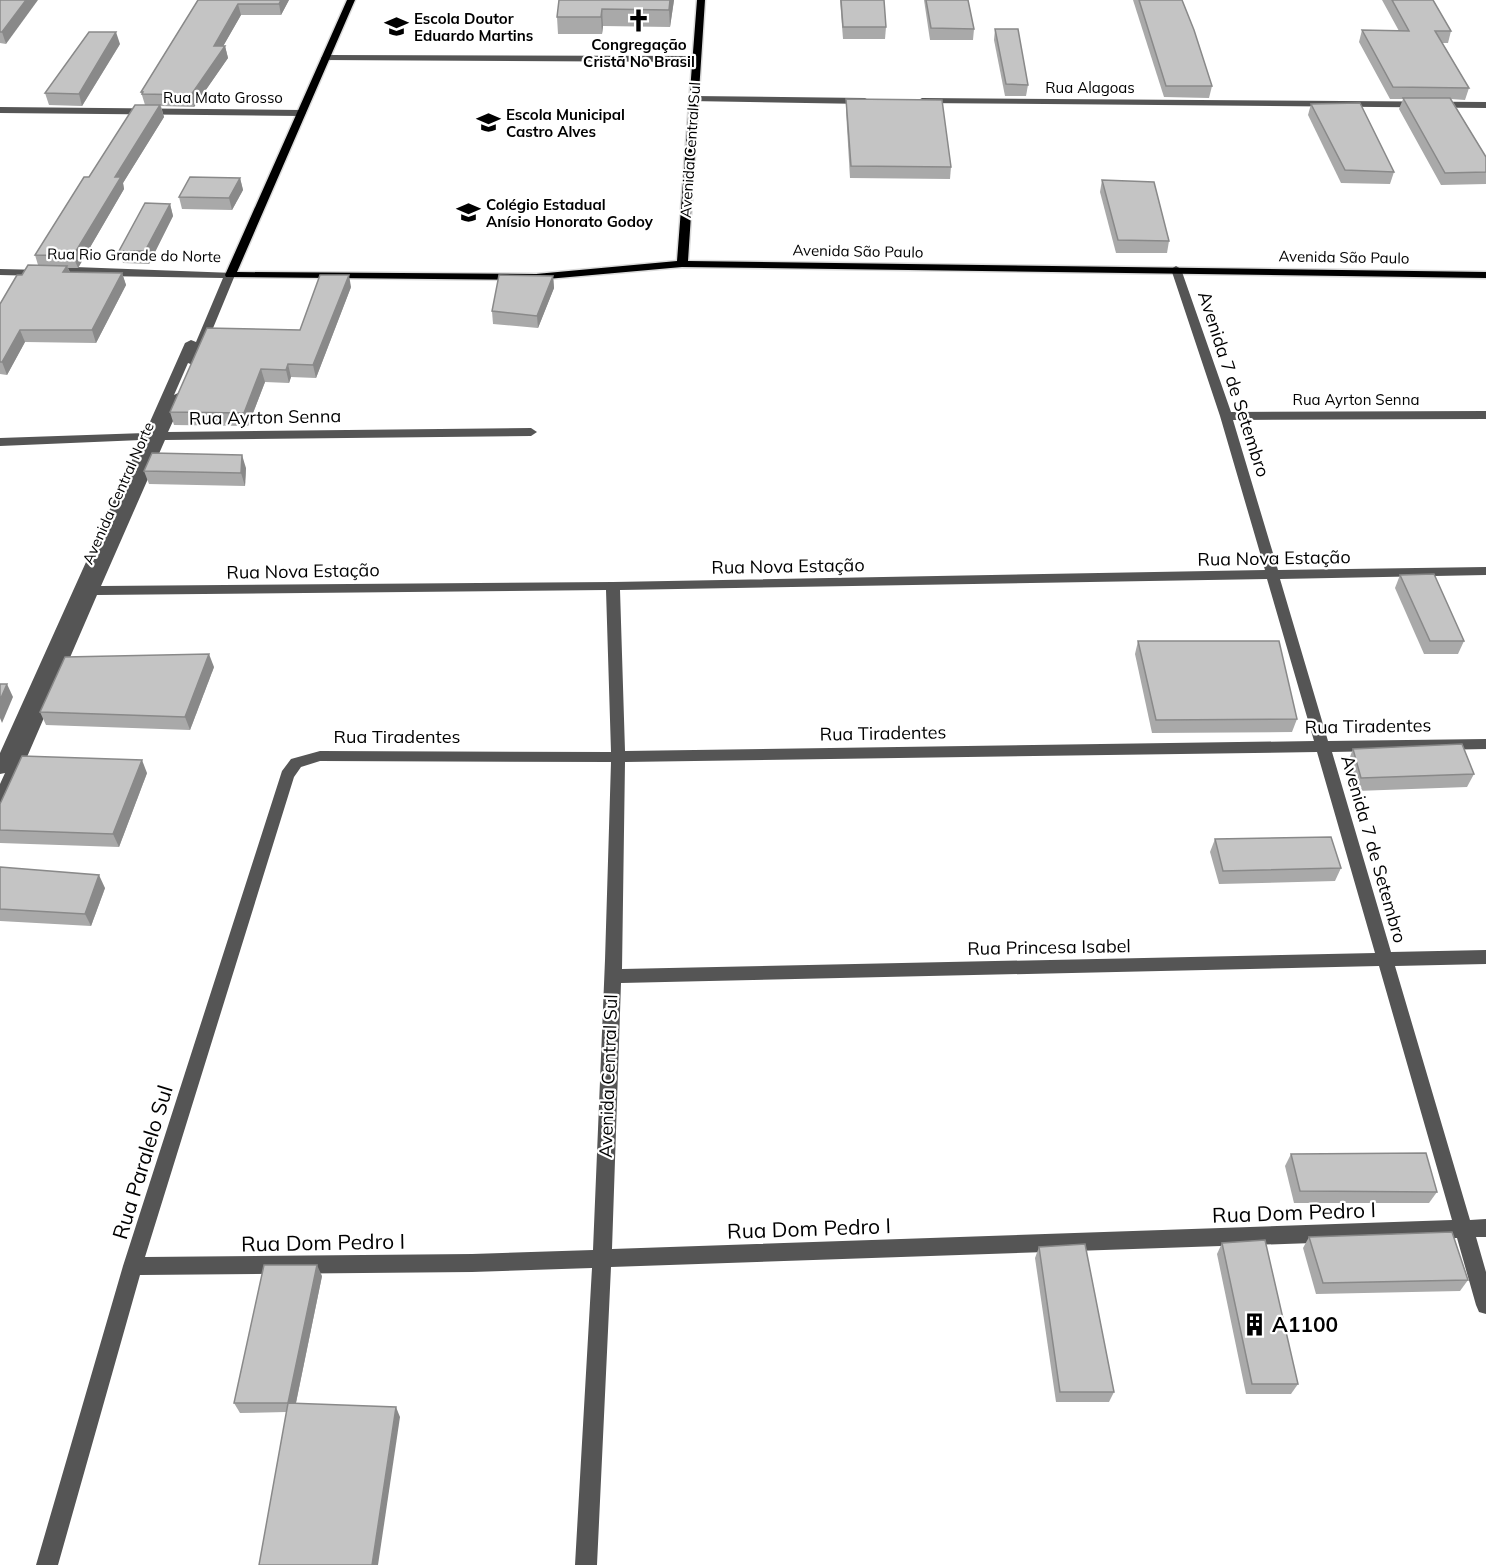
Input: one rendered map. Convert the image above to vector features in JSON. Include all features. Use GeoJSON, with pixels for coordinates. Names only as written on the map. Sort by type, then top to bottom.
{"type":"FeatureCollection","features":[{"type":"Feature","properties":{"kind":"main road","name":"Avenida Central Norte"},"geometry":{"type":"LineString","coordinates":[[228,274],[351,0]]}},
{"type":"Feature","properties":{"kind":"main road","name":"Avenida Central Sul"},"geometry":{"type":"LineString","coordinates":[[682,264],[701,0]]}},
{"type":"Feature","properties":{"kind":"main road","name":"Avenida São Paulo"},"geometry":{"type":"LineString","coordinates":[[228,274],[536,278],[682,264],[1486,275]]}},
{"type":"Feature","properties":{"kind":"street"},"geometry":{"type":"LineString","coordinates":[[326,58],[696,59]]}},
{"type":"Feature","properties":{"kind":"street"},"geometry":{"type":"LineString","coordinates":[[693,99],[871,101]]}},
{"type":"Feature","properties":{"kind":"street","name":"Rua Alagoas"},"geometry":{"type":"LineString","coordinates":[[906,101],[1486,105]]}},
{"type":"Feature","properties":{"kind":"street","name":"Rua Mato Grosso"},"geometry":{"type":"LineString","coordinates":[[0,110],[301,113]]}},
{"type":"Feature","properties":{"kind":"street","name":"Avenida 7 de Setembro"},"geometry":{"type":"LineString","coordinates":[[1176,269],[1226,416],[1387,960],[1486,1305]]}},
{"type":"Feature","properties":{"kind":"street","name":"Rua Rio Grande do Norte"},"geometry":{"type":"LineString","coordinates":[[0,270],[228,274]]}},
{"type":"Feature","properties":{"kind":"street","name":"Avenida Central Norte"},"geometry":{"type":"LineString","coordinates":[[0,801],[92,591],[155,436],[228,274]]}},
{"type":"Feature","properties":{"kind":"street","name":"Rua Ayrton Senna"},"geometry":{"type":"LineString","coordinates":[[1226,416],[1486,415]]}},
{"type":"Feature","properties":{"kind":"street","name":"Rua Ayrton Senna"},"geometry":{"type":"LineString","coordinates":[[0,442],[155,436],[531,432]]}},
{"type":"Feature","properties":{"kind":"street"},"geometry":{"type":"LineString","coordinates":[[0,769],[155,436]]}},
{"type":"Feature","properties":{"kind":"street","name":"Rua Nova Estação"},"geometry":{"type":"LineString","coordinates":[[92,591],[613,586],[1486,571]]}},
{"type":"Feature","properties":{"kind":"street","name":"Avenida Central Sul"},"geometry":{"type":"LineString","coordinates":[[586,1565],[602,1258],[612,976],[618,757],[613,586]]}},
{"type":"Feature","properties":{"kind":"street","name":"Rua Tiradentes"},"geometry":{"type":"LineString","coordinates":[[287,775],[296,763],[320,756],[618,757],[1486,744]]}},
{"type":"Feature","properties":{"kind":"street","name":"Rua Paralelo Sul"},"geometry":{"type":"LineString","coordinates":[[47,1565],[133,1266],[287,775]]}},
{"type":"Feature","properties":{"kind":"street","name":"Rua Princesa Isabel"},"geometry":{"type":"LineString","coordinates":[[612,976],[1486,957]]}},
{"type":"Feature","properties":{"kind":"street","name":"Rua Dom Pedro I"},"geometry":{"type":"LineString","coordinates":[[133,1266],[472,1263],[1486,1228]]}},
{"type":"Feature","properties":{"kind":"building"},"geometry":{"type":"Polygon","coordinates":[[[0,0],[26,0],[2,32],[0,32],[0,0]]]}},
{"type":"Feature","properties":{"kind":"building"},"geometry":{"type":"Polygon","coordinates":[[[198,0],[281,0],[279,4],[238,4],[214,46],[225,46],[191,95],[142,94],[141,92],[198,0]]]}},
{"type":"Feature","properties":{"kind":"building"},"geometry":{"type":"Polygon","coordinates":[[[559,0],[670,0],[669,10],[602,9],[601,17],[557,17],[559,0]]]}},
{"type":"Feature","properties":{"kind":"building"},"geometry":{"type":"Polygon","coordinates":[[[841,0],[884,0],[886,27],[843,27],[841,0]]]}},
{"type":"Feature","properties":{"kind":"building"},"geometry":{"type":"Polygon","coordinates":[[[926,0],[968,0],[974,29],[931,28],[926,0]]]}},
{"type":"Feature","properties":{"kind":"building"},"geometry":{"type":"Polygon","coordinates":[[[1139,0],[1182,0],[1212,86],[1166,86],[1139,0]]]}},
{"type":"Feature","properties":{"kind":"building"},"geometry":{"type":"Polygon","coordinates":[[[1392,0],[1433,0],[1451,31],[1435,31],[1469,88],[1393,87],[1362,30],[1409,31],[1392,0]]]}},
{"type":"Feature","properties":{"kind":"building"},"geometry":{"type":"Polygon","coordinates":[[[995,29],[1018,29],[1028,85],[1006,84],[995,29]]]}},
{"type":"Feature","properties":{"kind":"building"},"geometry":{"type":"Polygon","coordinates":[[[89,32],[116,32],[79,94],[45,93],[89,32]]]}},
{"type":"Feature","properties":{"kind":"building"},"geometry":{"type":"Polygon","coordinates":[[[1403,98],[1450,98],[1486,157],[1486,172],[1445,173],[1403,98]]]}},
{"type":"Feature","properties":{"kind":"building"},"geometry":{"type":"Polygon","coordinates":[[[846,99],[942,100],[951,167],[851,166],[846,99]]]}},
{"type":"Feature","properties":{"kind":"building"},"geometry":{"type":"Polygon","coordinates":[[[1360,103],[1394,172],[1345,170],[1311,104],[1360,103]]]}},
{"type":"Feature","properties":{"kind":"building"},"geometry":{"type":"Polygon","coordinates":[[[135,105],[160,105],[115,177],[121,177],[73,256],[35,255],[84,177],[89,177],[135,105]]]}},
{"type":"Feature","properties":{"kind":"building"},"geometry":{"type":"Polygon","coordinates":[[[190,177],[240,178],[229,198],[179,197],[190,177]]]}},
{"type":"Feature","properties":{"kind":"building"},"geometry":{"type":"Polygon","coordinates":[[[1102,180],[1154,182],[1169,241],[1118,240],[1102,180]]]}},
{"type":"Feature","properties":{"kind":"building"},"geometry":{"type":"Polygon","coordinates":[[[145,203],[170,204],[145,251],[119,251],[145,203]]]}},
{"type":"Feature","properties":{"kind":"building"},"geometry":{"type":"Polygon","coordinates":[[[28,265],[67,266],[63,272],[122,273],[92,330],[20,330],[0,362],[0,304],[17,275],[22,275],[28,265]]]}},
{"type":"Feature","properties":{"kind":"building"},"geometry":{"type":"Polygon","coordinates":[[[320,275],[349,275],[313,365],[288,364],[286,370],[261,369],[244,413],[170,412],[207,328],[300,330],[320,275]]]}},
{"type":"Feature","properties":{"kind":"building"},"geometry":{"type":"Polygon","coordinates":[[[499,275],[553,276],[537,316],[492,311],[499,275]]]}},
{"type":"Feature","properties":{"kind":"building"},"geometry":{"type":"Polygon","coordinates":[[[152,453],[242,455],[241,473],[144,471],[152,453]]]}},
{"type":"Feature","properties":{"kind":"building"},"geometry":{"type":"Polygon","coordinates":[[[1434,574],[1464,641],[1430,641],[1400,575],[1434,574]]]}},
{"type":"Feature","properties":{"kind":"building"},"geometry":{"type":"Polygon","coordinates":[[[1138,641],[1279,641],[1297,719],[1156,720],[1138,641]]]}},
{"type":"Feature","properties":{"kind":"building"},"geometry":{"type":"Polygon","coordinates":[[[209,654],[185,717],[40,712],[65,657],[209,654]]]}},
{"type":"Feature","properties":{"kind":"building"},"geometry":{"type":"Polygon","coordinates":[[[0,684],[7,684],[0,700],[0,684]]]}},
{"type":"Feature","properties":{"kind":"building"},"geometry":{"type":"Polygon","coordinates":[[[1462,744],[1474,774],[1361,778],[1353,749],[1462,744]]]}},
{"type":"Feature","properties":{"kind":"building"},"geometry":{"type":"Polygon","coordinates":[[[22,756],[142,760],[113,834],[0,830],[0,804],[22,756]]]}},
{"type":"Feature","properties":{"kind":"building"},"geometry":{"type":"Polygon","coordinates":[[[1331,837],[1341,868],[1223,871],[1215,839],[1331,837]]]}},
{"type":"Feature","properties":{"kind":"building"},"geometry":{"type":"Polygon","coordinates":[[[0,867],[99,875],[85,914],[0,909],[0,867]]]}},
{"type":"Feature","properties":{"kind":"building"},"geometry":{"type":"Polygon","coordinates":[[[1426,1153],[1437,1192],[1300,1191],[1291,1154],[1426,1153]]]}},
{"type":"Feature","properties":{"kind":"building"},"geometry":{"type":"Polygon","coordinates":[[[1452,1232],[1468,1280],[1323,1283],[1309,1237],[1452,1232]]]}},
{"type":"Feature","properties":{"kind":"building","name":"A1100"},"geometry":{"type":"Polygon","coordinates":[[[1265,1240],[1298,1384],[1252,1384],[1222,1243],[1265,1240]]]}},
{"type":"Feature","properties":{"kind":"building"},"geometry":{"type":"Polygon","coordinates":[[[1085,1244],[1114,1392],[1060,1392],[1039,1247],[1085,1244]]]}},
{"type":"Feature","properties":{"kind":"building"},"geometry":{"type":"Polygon","coordinates":[[[264,1265],[317,1265],[288,1403],[234,1403],[264,1265]]]}},
{"type":"Feature","properties":{"kind":"building"},"geometry":{"type":"Polygon","coordinates":[[[288,1403],[396,1407],[372,1565],[259,1565],[288,1403]]]}},
{"type":"Feature","properties":{"kind":"place","name":"Congregação Cristã No Brasil"},"geometry":{"type":"Point","coordinates":[639,20]}},
{"type":"Feature","properties":{"kind":"place","name":"Escola Doutor Eduardo Martins"},"geometry":{"type":"Point","coordinates":[396,27]}},
{"type":"Feature","properties":{"kind":"place","name":"Escola Municipal Castro Alves"},"geometry":{"type":"Point","coordinates":[488,123]}},
{"type":"Feature","properties":{"kind":"place","name":"Colégio Estadual Anísio Honorato Godoy"},"geometry":{"type":"Point","coordinates":[468,213]}},
{"type":"Feature","properties":{"kind":"place","name":"A1100"},"geometry":{"type":"Point","coordinates":[1254,1324]}}]}
